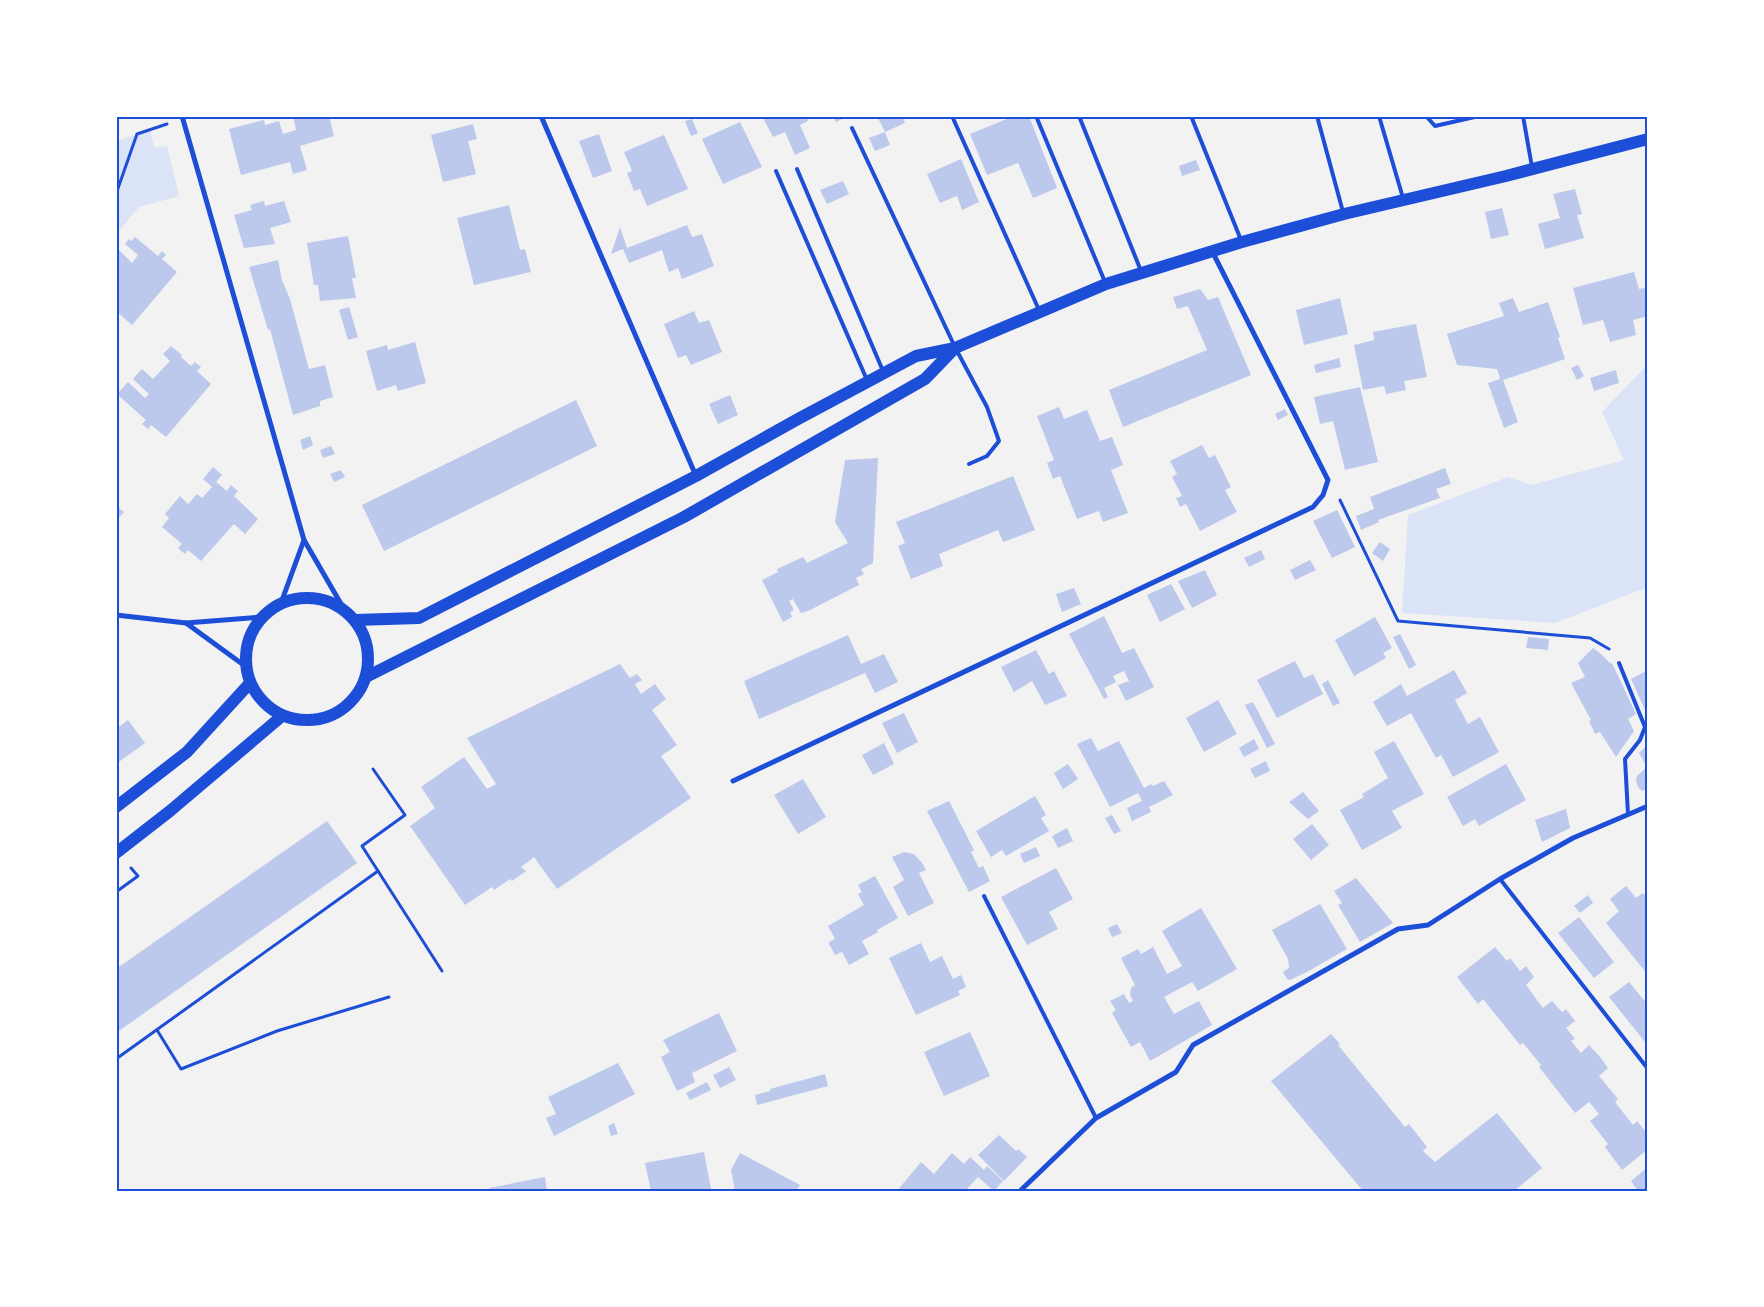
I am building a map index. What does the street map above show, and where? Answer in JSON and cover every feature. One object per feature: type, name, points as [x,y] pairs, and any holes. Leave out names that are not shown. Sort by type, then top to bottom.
[{"type":"main road","points":[[356,620],[419,618],[696,476],[916,356],[955,348],[1106,284],[1242,242],[1344,214],[1648,139]]},
{"type":"main road","points":[[366,677],[684,517],[925,380],[955,348]]},
{"type":"main road","points":[[302,597],[324,599],[344,609],[356,620],[365,638],[369,657],[366,677],[354,699],[333,715],[308,721],[282,716],[265,705],[250,683],[245,666],[248,640],[261,617],[281,603],[302,597]]},
{"type":"main road","points":[[116,806],[187,752],[250,683]]},
{"type":"main road","points":[[116,853],[170,811],[282,716]]},
{"type":"street","points":[[541,116],[696,476]]},
{"type":"street","points":[[182,118],[304,540],[344,609]]},
{"type":"street","points":[[733,781],[1313,506],[1323,495],[1328,480],[1212,251]]},
{"type":"street","points":[[281,603],[304,540]]},
{"type":"street","points":[[116,615],[186,623],[261,617]]},
{"type":"street","points":[[186,623],[245,666]]},
{"type":"street","points":[[1020,1191],[1096,1118],[1176,1072],[1194,1045],[1398,929],[1428,925],[1500,879],[1573,838],[1628,814],[1647,808]]},
{"type":"lane","points":[[952,116],[1040,312]]},
{"type":"lane","points":[[1036,116],[1106,284]]},
{"type":"lane","points":[[1079,116],[1142,273]]},
{"type":"lane","points":[[1191,116],[1242,242]]},
{"type":"lane","points":[[1317,116],[1344,214]]},
{"type":"lane","points":[[1379,116],[1404,200]]},
{"type":"lane","points":[[1426,116],[1435,126],[1479,116]]},
{"type":"lane","points":[[1522,116],[1532,169]]},
{"type":"lane","points":[[852,128],[955,348],[987,407],[998,441],[987,456],[969,464]]},
{"type":"lane","points":[[797,169],[884,373]]},
{"type":"lane","points":[[776,171],[867,382]]},
{"type":"lane","points":[[1619,663],[1646,726],[1640,740],[1625,759],[1628,814]]},
{"type":"lane","points":[[1500,879],[1648,1068]]},
{"type":"lane","points":[[984,896],[1096,1118]]},
{"type":"path","points":[[116,194],[137,134],[182,118]]},
{"type":"path","points":[[1344,507],[1398,620],[1590,638],[1609,649],[1619,663]]},
{"type":"path","points":[[373,769],[405,815],[362,846],[442,971]]},
{"type":"path","points":[[116,1059],[378,871]]},
{"type":"path","points":[[157,1030],[181,1069],[277,1031],[389,997]]},
{"type":"shaded area","points":[[150,130],[154,147],[167,146],[179,196],[139,207],[116,234],[116,141]]},
{"type":"shaded area","points":[[1648,364],[1648,587],[1555,623],[1402,613],[1408,515],[1508,477],[1531,485],[1624,460],[1602,412]]},
{"type":"building","points":[[293,116],[329,116],[334,136],[300,146],[307,170],[293,174],[290,162],[241,175],[229,129],[264,120],[265,125],[279,121],[283,134],[296,130]]},
{"type":"building","points":[[762,116],[806,116],[808,121],[800,125],[810,148],[795,155],[785,132],[773,137]]},
{"type":"building","points":[[833,116],[848,116],[836,122]]},
{"type":"building","points":[[877,116],[902,116],[905,123],[885,132]]},
{"type":"building","points":[[1014,116],[1029,116],[1057,188],[1033,198],[1018,163],[987,175],[970,134]]},
{"type":"building","points":[[692,119],[698,133],[691,136],[685,121]]},
{"type":"building","points":[[740,122],[762,167],[723,184],[702,139]]},
{"type":"building","points":[[473,124],[477,139],[468,141],[476,174],[443,182],[431,135]]},
{"type":"building","points":[[885,132],[890,145],[875,151],[869,138]]},
{"type":"building","points":[[599,134],[612,171],[593,178],[579,141]]},
{"type":"building","points":[[664,135],[688,189],[647,206],[640,189],[634,191],[627,173],[632,171],[624,152]]},
{"type":"building","points":[[961,159],[979,202],[962,210],[957,196],[940,203],[927,174]]},
{"type":"building","points":[[1196,160],[1200,170],[1182,176],[1179,166]]},
{"type":"building","points":[[843,181],[849,194],[827,204],[820,190]]},
{"type":"building","points":[[1575,189],[1582,214],[1577,215],[1584,238],[1545,249],[1538,224],[1560,218],[1553,194]]},
{"type":"building","points":[[264,201],[265,206],[284,201],[291,222],[270,228],[275,244],[244,248],[234,215],[252,210],[250,205]]},
{"type":"building","points":[[509,205],[520,250],[525,249],[531,272],[474,285],[457,218]]},
{"type":"building","points":[[1502,208],[1509,235],[1491,239],[1485,212]]},
{"type":"building","points":[[687,225],[692,237],[702,234],[714,266],[682,279],[678,268],[669,272],[662,250],[629,263],[623,249],[611,254],[620,227],[627,248]]},
{"type":"building","points":[[348,236],[356,278],[352,278],[356,298],[320,301],[318,285],[314,285],[307,243]]},
{"type":"building","points":[[135,237],[158,256],[162,251],[166,255],[162,259],[177,272],[132,325],[116,311],[116,251],[118,249],[132,263],[138,255],[125,244],[129,239],[131,241]]},
{"type":"building","points":[[278,260],[282,280],[290,299],[309,369],[325,365],[333,397],[320,401],[320,406],[293,415],[270,329],[268,330],[249,267]]},
{"type":"building","points":[[1634,272],[1639,289],[1648,287],[1648,316],[1633,320],[1636,335],[1610,342],[1603,320],[1583,325],[1573,288]]},
{"type":"building","points":[[1200,289],[1208,300],[1218,297],[1251,375],[1123,427],[1109,390],[1207,350],[1188,306],[1177,309],[1173,297]]},
{"type":"building","points":[[1340,298],[1348,334],[1304,345],[1296,310]]},
{"type":"building","points":[[1513,298],[1519,312],[1548,302],[1565,359],[1503,380],[1518,422],[1504,428],[1488,383],[1500,379],[1497,369],[1457,365],[1447,334],[1504,316],[1499,303]]},
{"type":"building","points":[[349,307],[358,337],[348,340],[339,310]]},
{"type":"building","points":[[694,311],[699,323],[709,320],[722,352],[691,365],[686,355],[678,358],[664,324]]},
{"type":"building","points":[[1416,324],[1427,377],[1404,381],[1406,390],[1386,394],[1384,386],[1363,390],[1354,345],[1374,340],[1373,332]]},
{"type":"building","points":[[415,342],[426,383],[398,391],[396,385],[377,391],[366,351],[387,345],[388,350]]},
{"type":"building","points":[[171,346],[191,366],[195,362],[201,367],[197,371],[211,384],[166,437],[151,425],[148,429],[142,424],[146,420],[117,394],[128,382],[145,398],[149,394],[133,379],[142,369],[153,379],[170,361],[163,354]]},
{"type":"building","points":[[1339,358],[1341,367],[1316,373],[1314,365]]},
{"type":"building","points":[[1578,365],[1584,376],[1577,380],[1571,368]]},
{"type":"building","points":[[1616,370],[1619,383],[1594,391],[1590,378]]},
{"type":"building","points":[[1360,387],[1378,462],[1345,470],[1333,421],[1320,424],[1314,397]]},
{"type":"building","points":[[730,395],[738,415],[718,424],[709,404]]},
{"type":"building","points":[[576,400],[597,446],[384,551],[362,505]]},
{"type":"building","points":[[1059,407],[1064,419],[1087,410],[1100,441],[1112,437],[1123,465],[1111,470],[1128,513],[1103,522],[1099,511],[1077,519],[1060,476],[1053,479],[1047,463],[1054,460],[1037,416]]},
{"type":"building","points":[[1285,409],[1288,415],[1278,420],[1275,414]]},
{"type":"building","points":[[310,436],[313,445],[303,450],[300,440]]},
{"type":"building","points":[[1202,445],[1209,458],[1215,455],[1231,487],[1225,490],[1237,512],[1200,531],[1186,504],[1180,507],[1176,498],[1182,496],[1172,477],[1177,474],[1170,461]]},
{"type":"building","points":[[331,446],[335,454],[323,458],[320,450]]},
{"type":"building","points":[[878,458],[873,563],[861,569],[864,574],[856,578],[859,585],[810,610],[801,613],[793,599],[789,601],[794,610],[790,612],[792,617],[783,622],[762,580],[778,572],[777,569],[803,557],[807,563],[848,543],[835,522],[845,460]]},
{"type":"building","points":[[213,467],[222,475],[216,482],[227,491],[231,485],[238,491],[234,496],[258,519],[245,534],[234,524],[201,561],[188,550],[185,554],[178,548],[182,544],[162,527],[169,518],[165,514],[180,496],[188,504],[197,494],[202,498],[212,487],[203,479]]},
{"type":"building","points":[[1445,468],[1451,484],[1436,489],[1440,498],[1378,520],[1379,522],[1361,530],[1356,516],[1374,509],[1370,497]]},
{"type":"building","points":[[341,470],[345,477],[334,482],[330,474]]},
{"type":"building","points":[[1013,476],[1035,530],[1003,542],[998,530],[939,554],[943,566],[911,579],[898,546],[905,543],[896,522]]},
{"type":"building","points":[[116,506],[124,512],[116,521]]},
{"type":"building","points":[[1337,510],[1355,547],[1332,558],[1313,521]]},
{"type":"building","points":[[1380,542],[1390,549],[1383,561],[1372,553]]},
{"type":"building","points":[[1261,550],[1265,559],[1249,567],[1244,558]]},
{"type":"building","points":[[1310,560],[1316,570],[1295,580],[1290,570]]},
{"type":"building","points":[[1205,570],[1217,595],[1192,608],[1178,581]]},
{"type":"building","points":[[1171,584],[1185,609],[1160,622],[1147,595]]},
{"type":"building","points":[[1074,588],[1081,604],[1062,612],[1056,594]]},
{"type":"building","points":[[1104,616],[1122,653],[1134,648],[1154,687],[1126,701],[1118,685],[1129,681],[1124,671],[1113,676],[1116,682],[1104,688],[1108,697],[1104,699],[1069,634]]},
{"type":"building","points":[[1375,617],[1392,648],[1383,653],[1386,658],[1354,676],[1335,640]]},
{"type":"building","points":[[1400,634],[1416,665],[1409,669],[1393,637]]},
{"type":"building","points":[[848,635],[861,664],[884,654],[898,682],[875,693],[865,673],[759,719],[744,681]]},
{"type":"building","points":[[1528,637],[1549,639],[1548,650],[1526,648]]},
{"type":"building","points":[[1593,648],[1612,663],[1636,714],[1628,719],[1634,731],[1616,757],[1600,732],[1595,734],[1589,721],[1591,720],[1571,683],[1585,677],[1578,663]]},
{"type":"building","points":[[1036,650],[1049,674],[1054,671],[1067,696],[1045,705],[1032,681],[1014,692],[1001,667]]},
{"type":"building","points":[[1295,661],[1304,678],[1313,674],[1323,694],[1277,718],[1257,680]]},
{"type":"building","points":[[620,664],[630,678],[637,674],[642,680],[635,684],[641,694],[655,684],[666,699],[652,710],[677,745],[661,756],[691,798],[557,889],[534,857],[521,867],[526,871],[512,881],[510,879],[494,890],[492,887],[465,905],[410,826],[435,808],[421,787],[464,757],[487,789],[496,784],[467,738]]},
{"type":"building","points":[[1454,670],[1467,693],[1455,700],[1468,724],[1480,717],[1499,752],[1453,777],[1441,755],[1436,758],[1411,713],[1387,726],[1373,702],[1401,684],[1407,696]]},
{"type":"building","points":[[1648,670],[1648,711],[1646,712],[1631,679]]},
{"type":"building","points":[[1328,680],[1340,703],[1333,706],[1322,684]]},
{"type":"building","points":[[1218,700],[1237,734],[1204,752],[1186,718]]},
{"type":"building","points":[[1253,702],[1275,744],[1267,748],[1245,705]]},
{"type":"building","points":[[904,713],[918,742],[897,753],[882,723]]},
{"type":"building","points":[[128,720],[145,743],[116,764],[116,729]]},
{"type":"building","points":[[1091,738],[1098,751],[1119,741],[1144,788],[1164,781],[1173,795],[1149,807],[1151,812],[1132,821],[1127,808],[1142,801],[1138,793],[1110,807],[1077,744]]},
{"type":"building","points":[[1254,739],[1259,749],[1244,757],[1239,748]]},
{"type":"building","points":[[1394,741],[1424,794],[1392,811],[1402,828],[1362,850],[1340,810],[1364,797],[1362,794],[1388,778],[1374,752]]},
{"type":"building","points":[[884,743],[894,764],[873,775],[862,755]]},
{"type":"building","points":[[1648,744],[1648,789],[1642,791],[1636,781],[1637,776],[1647,767],[1639,753]]},
{"type":"building","points":[[1266,761],[1270,771],[1255,778],[1250,769]]},
{"type":"building","points":[[1068,764],[1078,779],[1063,789],[1054,773]]},
{"type":"building","points":[[1506,764],[1526,800],[1479,826],[1475,819],[1463,826],[1447,797]]},
{"type":"building","points":[[803,779],[826,817],[798,834],[774,795]]},
{"type":"building","points":[[1303,792],[1319,811],[1308,819],[1289,802]]},
{"type":"building","points":[[1035,796],[1046,815],[1041,818],[1049,831],[1006,856],[1002,850],[991,857],[976,831]]},
{"type":"building","points":[[949,801],[974,850],[971,852],[979,868],[983,866],[990,881],[969,892],[927,811]]},
{"type":"building","points":[[1566,809],[1570,828],[1542,842],[1535,820]]},
{"type":"building","points":[[1112,815],[1121,831],[1114,834],[1105,818]]},
{"type":"building","points":[[327,821],[357,863],[116,1033],[116,969]]},
{"type":"building","points":[[1312,824],[1329,845],[1311,860],[1293,839]]},
{"type":"building","points":[[1067,828],[1073,841],[1058,848],[1052,836]]},
{"type":"building","points":[[1036,847],[1040,856],[1024,863],[1020,854]]},
{"type":"building","points":[[904,852],[914,854],[922,863],[926,870],[919,873],[934,903],[908,916],[893,887],[904,880],[892,857]]},
{"type":"building","points":[[1056,868],[1073,899],[1049,912],[1058,929],[1027,945],[1001,897]]},
{"type":"building","points":[[875,876],[898,918],[862,941],[869,954],[849,965],[842,952],[835,955],[829,944],[829,942],[835,939],[828,926],[864,905],[858,894],[862,892],[858,885]]},
{"type":"building","points":[[1356,878],[1393,923],[1360,942],[1338,905],[1342,903],[1334,891]]},
{"type":"building","points":[[1626,886],[1636,898],[1643,893],[1648,899],[1648,975],[1606,923],[1619,911],[1610,899]]},
{"type":"building","points":[[1588,895],[1593,903],[1580,913],[1574,906]]},
{"type":"building","points":[[1320,904],[1347,949],[1307,972],[1290,980],[1287,979],[1283,972],[1289,968],[1288,959],[1272,930]]},
{"type":"building","points":[[1201,908],[1237,969],[1198,991],[1192,982],[1164,997],[1174,1014],[1199,1001],[1212,1025],[1150,1061],[1140,1042],[1131,1047],[1112,1013],[1116,1010],[1110,1001],[1124,994],[1129,1003],[1133,1001],[1130,995],[1131,988],[1135,985],[1121,958],[1138,949],[1141,954],[1153,947],[1167,974],[1182,966],[1162,931]]},
{"type":"building","points":[[1579,917],[1614,962],[1594,978],[1558,933]]},
{"type":"building","points":[[1117,924],[1122,933],[1112,937],[1108,928]]},
{"type":"building","points":[[921,943],[930,962],[942,956],[953,979],[961,975],[966,987],[958,991],[960,995],[916,1015],[889,958]]},
{"type":"building","points":[[1495,947],[1507,961],[1510,958],[1520,971],[1526,966],[1534,977],[1526,985],[1543,1008],[1552,1001],[1562,1012],[1566,1009],[1575,1021],[1566,1028],[1575,1039],[1571,1041],[1581,1053],[1589,1045],[1600,1057],[1608,1068],[1599,1076],[1618,1099],[1615,1102],[1633,1125],[1637,1121],[1646,1132],[1648,1131],[1648,1149],[1622,1170],[1605,1147],[1608,1144],[1590,1121],[1599,1114],[1589,1102],[1575,1113],[1523,1043],[1520,1045],[1483,999],[1478,1004],[1457,977]]},
{"type":"building","points":[[1629,982],[1648,1005],[1648,1040],[1645,1042],[1609,997]]},
{"type":"building","points":[[719,1013],[737,1051],[692,1073],[695,1082],[677,1091],[661,1057],[670,1052],[663,1040]]},
{"type":"building","points":[[970,1032],[990,1076],[944,1096],[924,1052]]},
{"type":"building","points":[[1331,1034],[1405,1127],[1409,1124],[1427,1147],[1423,1151],[1435,1162],[1497,1113],[1542,1168],[1514,1191],[1363,1191],[1271,1081]]},
{"type":"building","points":[[618,1063],[635,1094],[554,1136],[546,1118],[556,1114],[548,1097]]},
{"type":"building","points":[[729,1067],[736,1080],[720,1088],[713,1075]]},
{"type":"building","points":[[825,1074],[828,1086],[757,1105],[755,1095]]},
{"type":"building","points":[[707,1082],[711,1090],[690,1100],[686,1093]]},
{"type":"building","points":[[614,1123],[618,1134],[611,1136],[608,1126]]},
{"type":"building","points":[[999,1135],[1016,1151],[1018,1149],[1027,1157],[1004,1181],[978,1155]]},
{"type":"building","points":[[704,1152],[711,1189],[702,1191],[651,1191],[645,1163]]},
{"type":"building","points":[[740,1153],[800,1185],[796,1191],[735,1191],[731,1170]]},
{"type":"building","points":[[952,1153],[964,1164],[970,1157],[984,1170],[987,1166],[1003,1181],[994,1191],[978,1177],[965,1191],[897,1191],[921,1162],[934,1174]]},
{"type":"building","points":[[1648,1167],[1648,1191],[1638,1191],[1631,1181]]},
{"type":"building","points":[[545,1177],[547,1191],[489,1191],[489,1188]]}]
